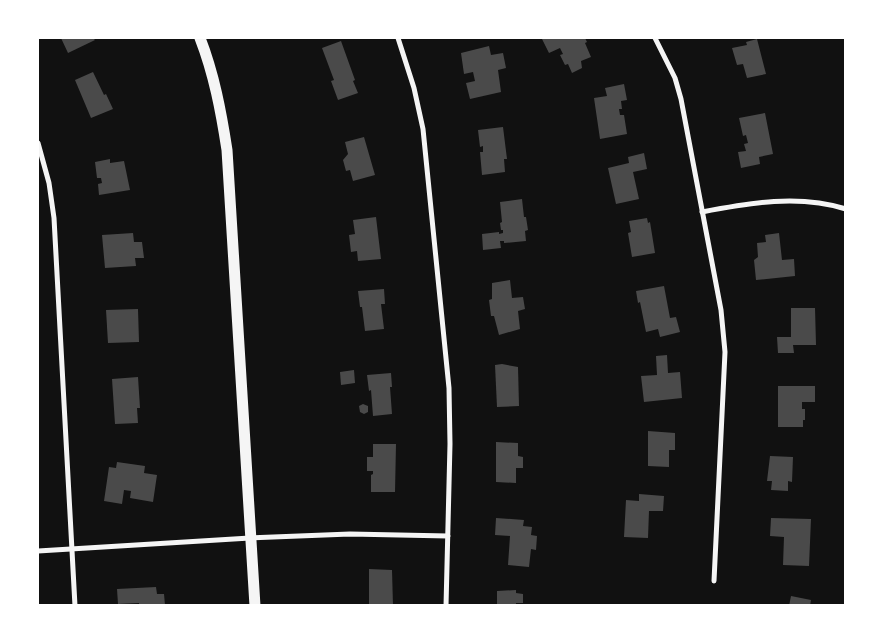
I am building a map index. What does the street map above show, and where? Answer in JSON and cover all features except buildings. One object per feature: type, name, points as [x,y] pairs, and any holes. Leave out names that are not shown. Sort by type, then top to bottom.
[{"type":"main road","points":[[200,38],[207,55],[219,101],[227,150],[255,606]]},
{"type":"street","points":[[398,38],[414,88],[422,129],[448,379],[450,444],[446,606]]},
{"type":"street","points":[[655,38],[675,78],[681,99],[721,310],[725,352],[714,581]]},
{"type":"street","points":[[38,143],[49,183],[54,218],[75,606]]},
{"type":"street","points":[[702,212],[755,202],[792,200],[833,205],[846,210]]},
{"type":"street","points":[[38,551],[350,534],[448,536]]}]
